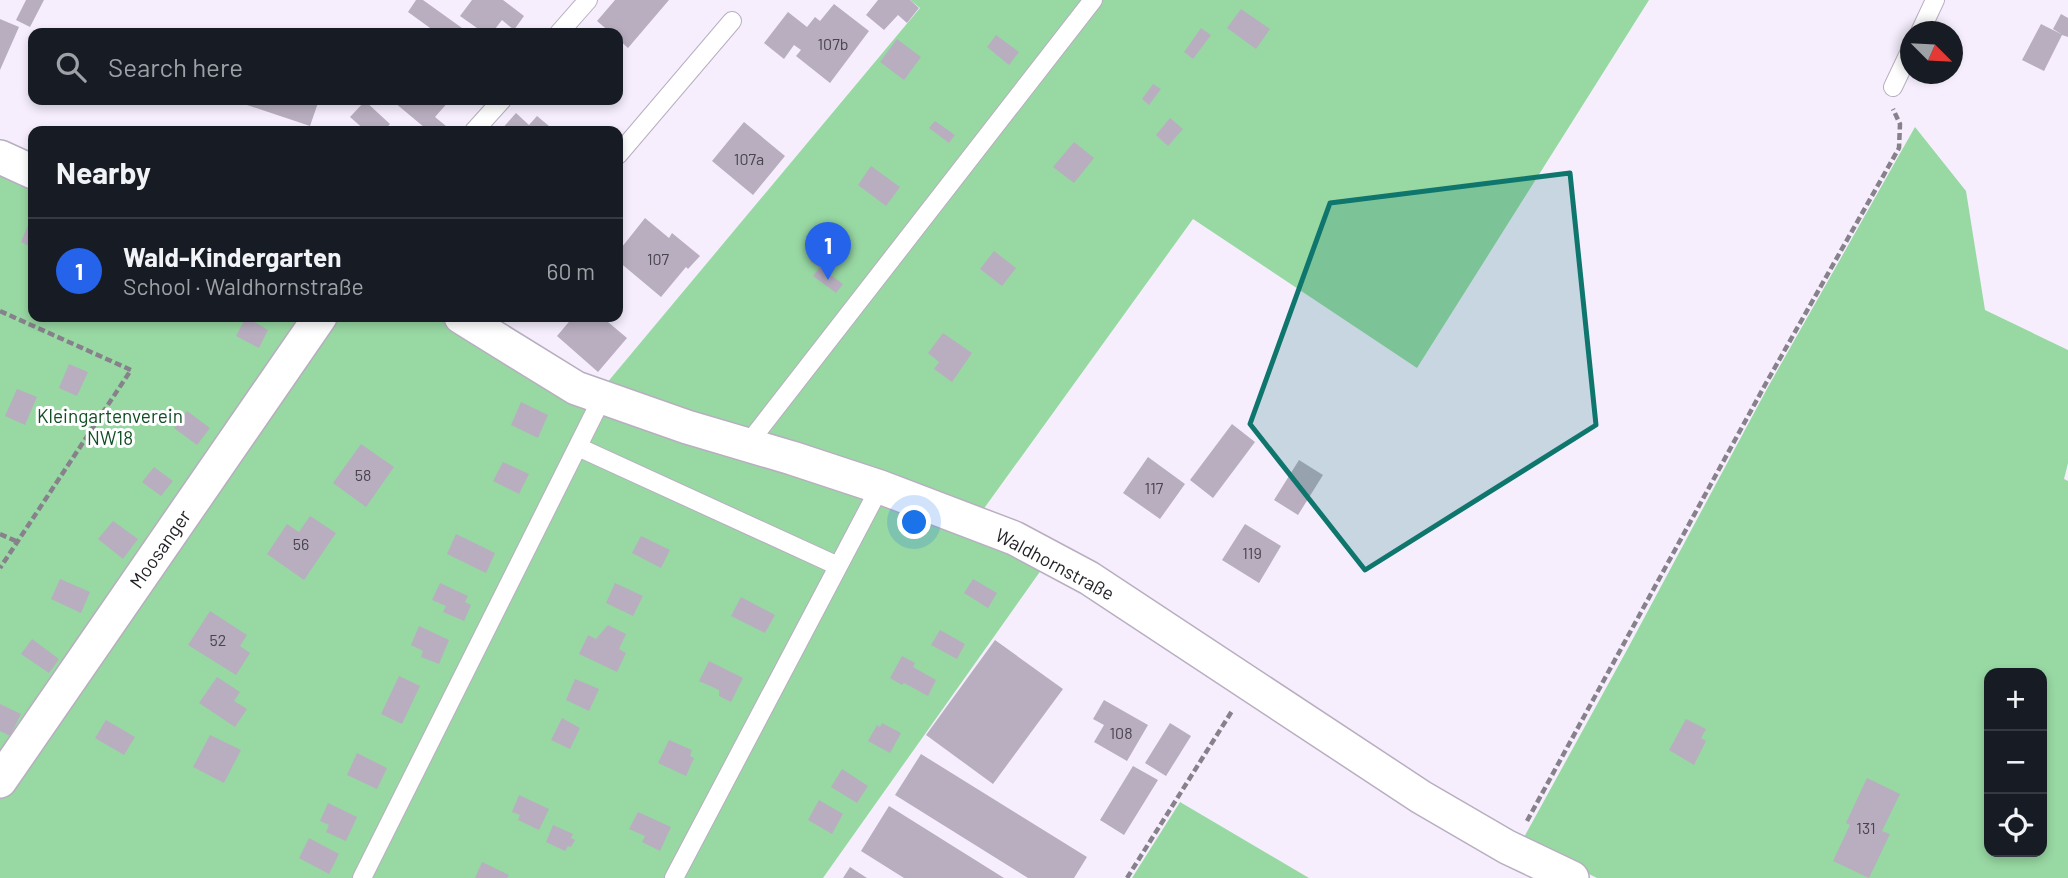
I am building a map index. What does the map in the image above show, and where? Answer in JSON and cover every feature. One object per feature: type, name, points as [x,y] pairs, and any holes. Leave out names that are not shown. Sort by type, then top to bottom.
[{"type":"street","points":[[0,157],[28,170]]},
{"type":"street","name":"Moosanger","points":[[0,781],[317,322]]},
{"type":"street","name":"Waldhornstraße","points":[[476,322],[576,388],[687,427],[880,487],[1014,538],[1089,578],[1421,797],[1507,846],[1572,878]]},
{"type":"lane","points":[[563,28],[588,0]]},
{"type":"lane","points":[[747,445],[1093,0]]},
{"type":"lane","points":[[1925,21],[1935,0]]},
{"type":"lane","points":[[623,149],[732,21]]},
{"type":"lane","points":[[1893,87],[1900,72]]},
{"type":"lane","points":[[479,126],[497,105]]},
{"type":"lane","points":[[362,878],[602,398]]},
{"type":"lane","points":[[578,447],[838,566]]},
{"type":"lane","points":[[674,878],[880,487]]},
{"type":"path","points":[[1507,846],[1533,813],[1765,385],[1899,148],[1900,124],[1894,110],[1893,87]]},
{"type":"path","points":[[0,311],[131,370],[0,568]]},
{"type":"path","points":[[0,534],[18,542]]},
{"type":"path","points":[[1127,878],[1248,683]]},
{"type":"highlighted area","points":[[1570,173],[1596,425],[1365,570],[1250,424],[1330,203]]},
{"type":"green space","name":"Kleingartenverein NW18","points":[[910,0],[1649,0],[1417,368],[1193,219],[967,532],[1044,566],[823,878],[0,878],[0,169],[28,182],[28,322],[296,322],[308,329],[314,322],[492,322],[601,390],[920,8]]},
{"type":"green space","points":[[1915,127],[1966,191],[1985,310],[2068,350],[2068,463],[2064,479],[2068,481],[2068,878],[1597,878],[1522,841],[1768,387]]},
{"type":"green space","points":[[1180,802],[1309,878],[1132,878]]},
{"type":"building","points":[[26,0],[44,0],[30,27],[16,20]]},
{"type":"building","points":[[416,0],[423,0],[462,28],[430,28],[408,12]]},
{"type":"building","points":[[472,0],[503,0],[524,16],[515,28],[502,20],[496,28],[477,28],[460,16]]},
{"type":"building","points":[[615,0],[669,0],[628,48],[623,44],[623,28],[605,28],[597,21]]},
{"type":"building","points":[[878,0],[910,0],[919,8],[907,23],[898,15],[884,30],[866,15]]},
{"type":"building","points":[[834,4],[869,31],[830,83],[796,56],[801,50],[794,45],[784,59],[764,43],[788,12],[807,27],[815,17],[820,21]]},
{"type":"building","points":[[1241,9],[1270,29],[1256,49],[1227,28]]},
{"type":"building","points":[[2061,14],[2068,18],[2068,37],[2062,35],[2044,71],[2022,60],[2041,24],[2061,34],[2053,29]]},
{"type":"building","points":[[0,19],[19,27],[0,70]]},
{"type":"building","points":[[1201,28],[1211,35],[1193,59],[1184,52]]},
{"type":"building","points":[[996,35],[1019,52],[1009,65],[987,47]]},
{"type":"building","points":[[897,39],[921,57],[904,80],[880,62]]},
{"type":"building","points":[[1153,84],[1161,89],[1149,105],[1142,99]]},
{"type":"building","points":[[247,105],[317,105],[310,126]]},
{"type":"building","points":[[361,105],[369,105],[390,124],[360,126],[350,117]]},
{"type":"building","points":[[398,105],[446,105],[435,117],[446,126],[423,126]]},
{"type":"building","points":[[516,113],[529,125],[537,116],[549,126],[504,126]]},
{"type":"building","points":[[1170,118],[1183,129],[1168,146],[1156,135]]},
{"type":"building","points":[[935,121],[955,135],[949,143],[929,128]]},
{"type":"building","points":[[744,122],[785,156],[753,195],[712,161]]},
{"type":"building","points":[[1074,142],[1094,158],[1074,183],[1053,167]]},
{"type":"building","points":[[871,166],[900,187],[886,206],[858,185]]},
{"type":"building","points":[[645,218],[669,238],[672,233],[700,256],[688,269],[686,267],[661,297],[623,265],[623,246]]},
{"type":"building","points":[[28,225],[28,246],[21,242]]},
{"type":"building","points":[[826,237],[835,243],[819,267],[810,261]]},
{"type":"building","points":[[994,251],[1016,268],[1002,286],[980,269]]},
{"type":"building","points":[[820,267],[843,284],[836,293],[813,276]]},
{"type":"building","points":[[243,322],[254,322],[268,330],[259,348],[236,336]]},
{"type":"building","points":[[569,322],[608,322],[627,338],[598,372],[557,336]]},
{"type":"building","points":[[943,333],[972,353],[952,382],[934,369],[939,362],[928,353]]},
{"type":"building","points":[[69,364],[88,372],[77,396],[59,388]]},
{"type":"building","points":[[17,389],[37,397],[25,425],[5,416]]},
{"type":"building","points":[[521,402],[548,415],[538,438],[511,425]]},
{"type":"building","points":[[187,411],[210,428],[197,445],[174,428]]},
{"type":"building","points":[[1232,424],[1255,442],[1213,498],[1190,480]]},
{"type":"building","points":[[361,444],[394,467],[366,507],[333,483]]},
{"type":"building","points":[[1148,457],[1185,484],[1160,519],[1123,493]]},
{"type":"building","points":[[1299,460],[1323,475],[1298,515],[1274,500]]},
{"type":"building","points":[[503,462],[529,474],[519,494],[493,481]]},
{"type":"building","points":[[154,467],[173,481],[161,496],[142,482]]},
{"type":"building","points":[[310,516],[336,533],[304,580],[267,554],[287,524],[299,532]]},
{"type":"building","points":[[113,521],[138,539],[123,559],[98,539]]},
{"type":"building","points":[[1245,524],[1281,546],[1259,583],[1222,560]]},
{"type":"building","points":[[456,534],[495,553],[486,573],[447,554]]},
{"type":"building","points":[[641,536],[670,550],[661,568],[632,553]]},
{"type":"building","points":[[60,579],[90,592],[81,613],[51,599]]},
{"type":"building","points":[[973,579],[997,593],[988,608],[964,593]]},
{"type":"building","points":[[440,583],[468,596],[465,602],[471,605],[464,621],[443,612],[446,606],[432,600]]},
{"type":"building","points":[[615,583],[643,596],[633,616],[606,603]]},
{"type":"building","points":[[741,597],[775,615],[765,633],[731,616]]},
{"type":"building","points":[[210,611],[247,635],[240,646],[250,653],[236,675],[188,645]]},
{"type":"building","points":[[608,625],[626,634],[619,649],[626,653],[617,672],[579,654],[588,635],[596,639]]},
{"type":"building","points":[[419,626],[449,640],[439,664],[421,657],[423,651],[411,645]]},
{"type":"building","points":[[940,630],[965,644],[957,659],[931,645]]},
{"type":"building","points":[[32,639],[59,659],[49,673],[21,654]]},
{"type":"building","points":[[995,640],[1063,689],[993,784],[926,735]]},
{"type":"building","points":[[902,656],[915,663],[913,667],[936,680],[928,696],[890,678]]},
{"type":"building","points":[[709,661],[743,678],[731,702],[719,696],[719,690],[699,681]]},
{"type":"building","points":[[399,676],[420,686],[402,724],[381,714]]},
{"type":"building","points":[[217,677],[240,692],[234,701],[247,709],[235,727],[199,703]]},
{"type":"building","points":[[575,679],[599,689],[589,711],[566,700]]},
{"type":"building","points":[[1104,700],[1148,725],[1127,761],[1094,742],[1104,725],[1093,719]]},
{"type":"building","points":[[0,704],[21,714],[10,736],[0,731]]},
{"type":"building","points":[[562,718],[580,728],[570,749],[551,740]]},
{"type":"building","points":[[1686,719],[1706,729],[1701,738],[1706,741],[1694,765],[1669,750]]},
{"type":"building","points":[[106,720],[135,737],[124,755],[95,738]]},
{"type":"building","points":[[882,723],[901,733],[890,753],[868,741],[877,725],[880,727]]},
{"type":"building","points":[[1170,723],[1191,736],[1166,776],[1145,763]]},
{"type":"building","points":[[210,735],[241,750],[224,783],[193,767]]},
{"type":"building","points":[[669,740],[692,750],[690,756],[694,758],[686,776],[658,763]]},
{"type":"building","points":[[357,753],[387,768],[377,789],[347,775]]},
{"type":"building","points":[[921,754],[1087,857],[1074,878],[1028,878],[895,795]]},
{"type":"building","points":[[1133,766],[1158,780],[1124,835],[1100,820]]},
{"type":"building","points":[[842,769],[868,786],[857,803],[831,787]]},
{"type":"building","points":[[1867,778],[1900,794],[1882,831],[1890,834],[1869,878],[1833,861],[1850,825],[1846,823]]},
{"type":"building","points":[[519,795],[549,809],[539,830],[518,820],[520,815],[512,812]]},
{"type":"building","points":[[819,800],[843,814],[832,834],[808,820]]},
{"type":"building","points":[[328,803],[357,817],[346,841],[326,832],[329,825],[320,821]]},
{"type":"building","points":[[889,806],[1004,878],[904,878],[861,851]]},
{"type":"building","points":[[638,812],[671,827],[660,851],[642,842],[645,836],[629,829]]},
{"type":"building","points":[[553,825],[573,834],[571,838],[575,840],[565,851],[546,842]]},
{"type":"building","points":[[309,838],[339,854],[329,874],[299,858]]},
{"type":"building","points":[[482,862],[509,875],[507,878],[475,878]]},
{"type":"building","points":[[850,867],[867,878],[843,878]]},
{"type":"place","name":"Wald-Kindergarten","points":[[828,280]]}]
